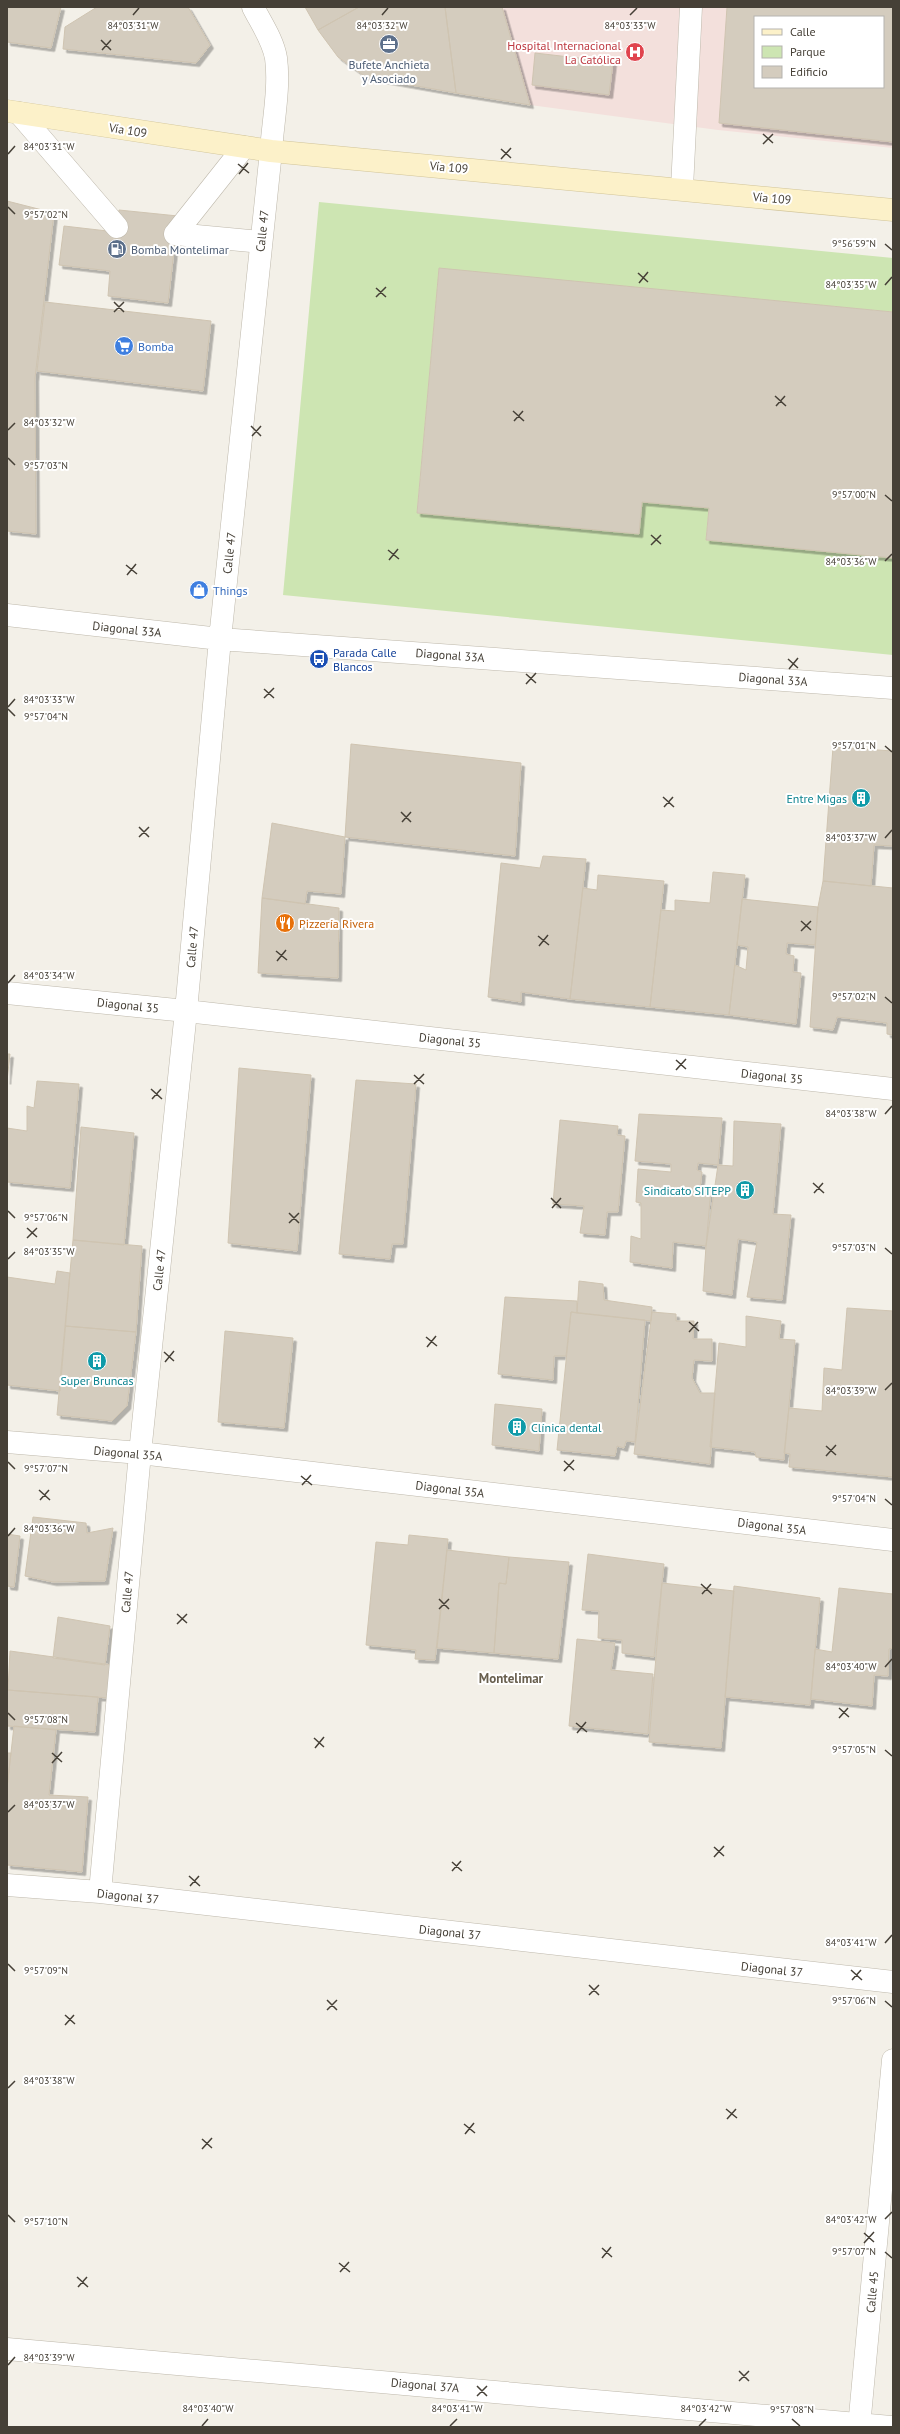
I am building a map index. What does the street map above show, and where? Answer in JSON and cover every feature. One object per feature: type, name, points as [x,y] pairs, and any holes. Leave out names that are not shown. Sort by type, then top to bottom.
[{"type":"main road","name":"Vía 109","points":[[13,112],[271,151],[682,188],[893,210]]},
{"type":"street","name":"Calle 47","points":[[100,1892],[140,1453],[186,1010],[220,639],[271,151],[277,71],[276,57],[268,35],[253,7]]},
{"type":"street","points":[[682,188],[692,7]]},
{"type":"street","points":[[13,112],[117,227]]},
{"type":"street","points":[[244,147],[175,234],[261,242]]},
{"type":"street","name":"Diagonal 33A","points":[[7,615],[220,639],[893,688]]},
{"type":"street","name":"Diagonal 35","points":[[7,993],[186,1010],[893,1089]]},
{"type":"street","name":"Diagonal 35A","points":[[7,1442],[140,1453],[893,1540]]},
{"type":"street","name":"Diagonal 37","points":[[7,1885],[100,1892],[893,1982]]},
{"type":"street","name":"Calle 45","points":[[859,2425],[893,2060]]},
{"type":"street","name":"Diagonal 37A","points":[[7,2349],[890,2427]]},
{"type":"shaded area","name":"Hospital Internacional La Católica","points":[[502,7],[893,7],[893,148],[718,130],[530,105]]},
{"type":"green space","points":[[319,202],[893,258],[893,312],[439,269],[417,512],[639,534],[642,502],[709,508],[706,540],[893,558],[893,655],[283,595]]},
{"type":"building","points":[[7,7],[61,7],[51,48],[7,42]]},
{"type":"building","points":[[97,7],[188,7],[210,45],[196,63],[63,49],[65,27]]},
{"type":"building","points":[[305,7],[359,7],[318,30]]},
{"type":"building","name":"Bufete Anchieta y Asociado","points":[[359,7],[445,7],[456,93],[366,77],[338,57],[318,30]]},
{"type":"building","points":[[445,7],[502,7],[530,105],[456,93]]},
{"type":"building","points":[[727,7],[893,7],[893,142],[719,123]]},
{"type":"building","points":[[535,53],[613,62],[609,95],[532,85]]},
{"type":"building","points":[[7,201],[54,213],[35,378],[36,534],[7,531]]},
{"type":"building","name":"Bomba Montelimar","points":[[119,210],[178,216],[168,303],[108,296],[110,271],[59,265],[64,226],[116,232]]},
{"type":"building","points":[[439,268],[893,312],[893,558],[706,540],[709,508],[642,502],[639,534],[417,513]]},
{"type":"building","name":"Bomba","points":[[45,302],[211,321],[203,391],[37,371]]},
{"type":"building","points":[[351,744],[521,763],[515,856],[345,837]]},
{"type":"building","name":"Entre Migas","points":[[833,747],[893,751],[893,846],[874,845],[871,886],[823,881]]},
{"type":"building","points":[[272,823],[345,837],[341,894],[307,891],[305,904],[262,898]]},
{"type":"building","points":[[543,856],[586,859],[570,999],[521,992],[521,1002],[488,997],[501,863],[540,868]]},
{"type":"building","points":[[713,872],[745,875],[729,1015],[650,1007],[661,910],[675,911],[675,900],[710,903]]},
{"type":"building","points":[[598,875],[664,881],[650,1007],[570,999],[583,888],[597,890]]},
{"type":"building","points":[[823,881],[893,888],[893,1035],[887,1034],[887,1023],[837,1017],[833,1030],[810,1027],[818,907]]},
{"type":"building","points":[[262,898],[339,908],[338,978],[258,973]]},
{"type":"building","points":[[742,899],[818,907],[815,945],[787,943],[786,954],[794,956],[793,972],[801,973],[796,1024],[729,1015],[735,965],[746,970],[748,947],[737,945]]},
{"type":"building","points":[[7,1054],[10,1054],[7,1081]]},
{"type":"building","points":[[239,1068],[311,1075],[297,1251],[228,1243]]},
{"type":"building","points":[[356,1080],[416,1084],[403,1244],[392,1244],[390,1259],[339,1254]]},
{"type":"building","points":[[37,1081],[79,1084],[70,1188],[7,1182],[7,1128],[27,1131],[27,1106],[34,1108]]},
{"type":"building","points":[[639,1114],[722,1118],[718,1165],[698,1163],[697,1170],[702,1172],[700,1188],[711,1189],[706,1246],[673,1242],[672,1268],[630,1262],[631,1236],[641,1239],[641,1203],[636,1202],[638,1169],[671,1172],[671,1164],[635,1161]]},
{"type":"building","points":[[560,1120],[618,1126],[617,1135],[625,1136],[618,1212],[607,1212],[605,1235],[580,1233],[584,1206],[553,1204]]},
{"type":"building","name":"Sindicato SITEPP","points":[[734,1121],[781,1124],[773,1214],[791,1215],[782,1300],[747,1297],[757,1242],[738,1239],[732,1295],[703,1291],[706,1246],[718,1165],[733,1166]]},
{"type":"building","points":[[81,1127],[134,1133],[124,1245],[73,1240]]},
{"type":"building","points":[[73,1240],[142,1246],[136,1332],[65,1326]]},
{"type":"building","points":[[57,1271],[70,1273],[60,1391],[7,1385],[7,1277],[55,1284]]},
{"type":"building","points":[[579,1281],[603,1284],[604,1300],[652,1307],[651,1321],[577,1313]]},
{"type":"building","points":[[505,1297],[577,1301],[577,1313],[571,1312],[566,1356],[554,1356],[553,1380],[498,1374]]},
{"type":"building","points":[[847,1308],[893,1311],[893,1477],[789,1467],[790,1454],[784,1453],[789,1408],[822,1411],[824,1368],[842,1370]]},
{"type":"building","points":[[571,1312],[645,1320],[635,1442],[626,1441],[624,1448],[617,1446],[615,1456],[557,1450]]},
{"type":"building","points":[[652,1312],[676,1314],[676,1321],[694,1321],[693,1339],[712,1339],[712,1361],[694,1360],[692,1378],[700,1393],[715,1393],[710,1464],[634,1454]]},
{"type":"building","points":[[746,1316],[781,1321],[779,1339],[795,1340],[784,1460],[756,1457],[755,1452],[710,1447],[719,1343],[746,1347]]},
{"type":"building","name":"Super Bruncas","points":[[65,1326],[136,1332],[127,1406],[112,1421],[57,1415]]},
{"type":"building","points":[[225,1331],[293,1338],[284,1428],[218,1422]]},
{"type":"building","name":"Clínica dental","points":[[495,1404],[542,1409],[539,1451],[492,1445]]},
{"type":"building","points":[[33,1517],[86,1523],[87,1533],[113,1528],[105,1581],[53,1582],[25,1576]]},
{"type":"building","points":[[7,1534],[20,1536],[14,1587],[7,1586]]},
{"type":"building","points":[[409,1535],[448,1539],[435,1660],[415,1659],[416,1650],[366,1645],[376,1542],[408,1545]]},
{"type":"building","points":[[447,1550],[509,1557],[506,1584],[499,1583],[494,1653],[437,1648]]},
{"type":"building","points":[[588,1554],[664,1564],[654,1657],[622,1653],[622,1640],[598,1638],[599,1611],[582,1610]]},
{"type":"building","points":[[509,1557],[569,1562],[558,1659],[494,1653],[499,1583],[506,1584]]},
{"type":"building","points":[[662,1583],[734,1591],[721,1748],[649,1742]]},
{"type":"building","points":[[734,1586],[820,1598],[810,1705],[725,1697]]},
{"type":"building","points":[[839,1588],[893,1594],[893,1648],[889,1649],[888,1676],[874,1675],[872,1706],[811,1699],[815,1649],[832,1652]]},
{"type":"building","points":[[58,1617],[110,1626],[105,1665],[53,1658]]},
{"type":"building","points":[[577,1639],[615,1643],[611,1670],[653,1674],[648,1734],[569,1726]]},
{"type":"building","points":[[10,1651],[112,1665],[108,1698],[8,1690]]},
{"type":"building","points":[[7,1690],[98,1697],[95,1732],[7,1726]]},
{"type":"building","points":[[14,1726],[56,1730],[49,1795],[88,1797],[82,1872],[7,1865],[7,1788]]},
{"type":"building","points":[[7,1753],[11,1753],[7,1788]]},
{"type":"place","name":"Bufete Anchieta y Asociado","points":[[389,44]]},
{"type":"place","name":"Hospital Internacional La Católica","points":[[635,52]]},
{"type":"place","name":"Bomba Montelimar","points":[[117,249]]},
{"type":"place","name":"Bomba","points":[[124,346]]},
{"type":"place","name":"Things","points":[[199,590]]},
{"type":"place","name":"Parada Calle Blancos","points":[[319,659]]},
{"type":"place","name":"Entre Migas","points":[[861,798]]},
{"type":"place","name":"Pizzería Rivera","points":[[285,923]]},
{"type":"place","name":"Sindicato SITEPP","points":[[745,1190]]},
{"type":"place","name":"Super Bruncas","points":[[97,1361]]},
{"type":"place","name":"Clínica dental","points":[[517,1427]]},
{"type":"district","name":"Montelimar","points":[[511,1678]]}]
